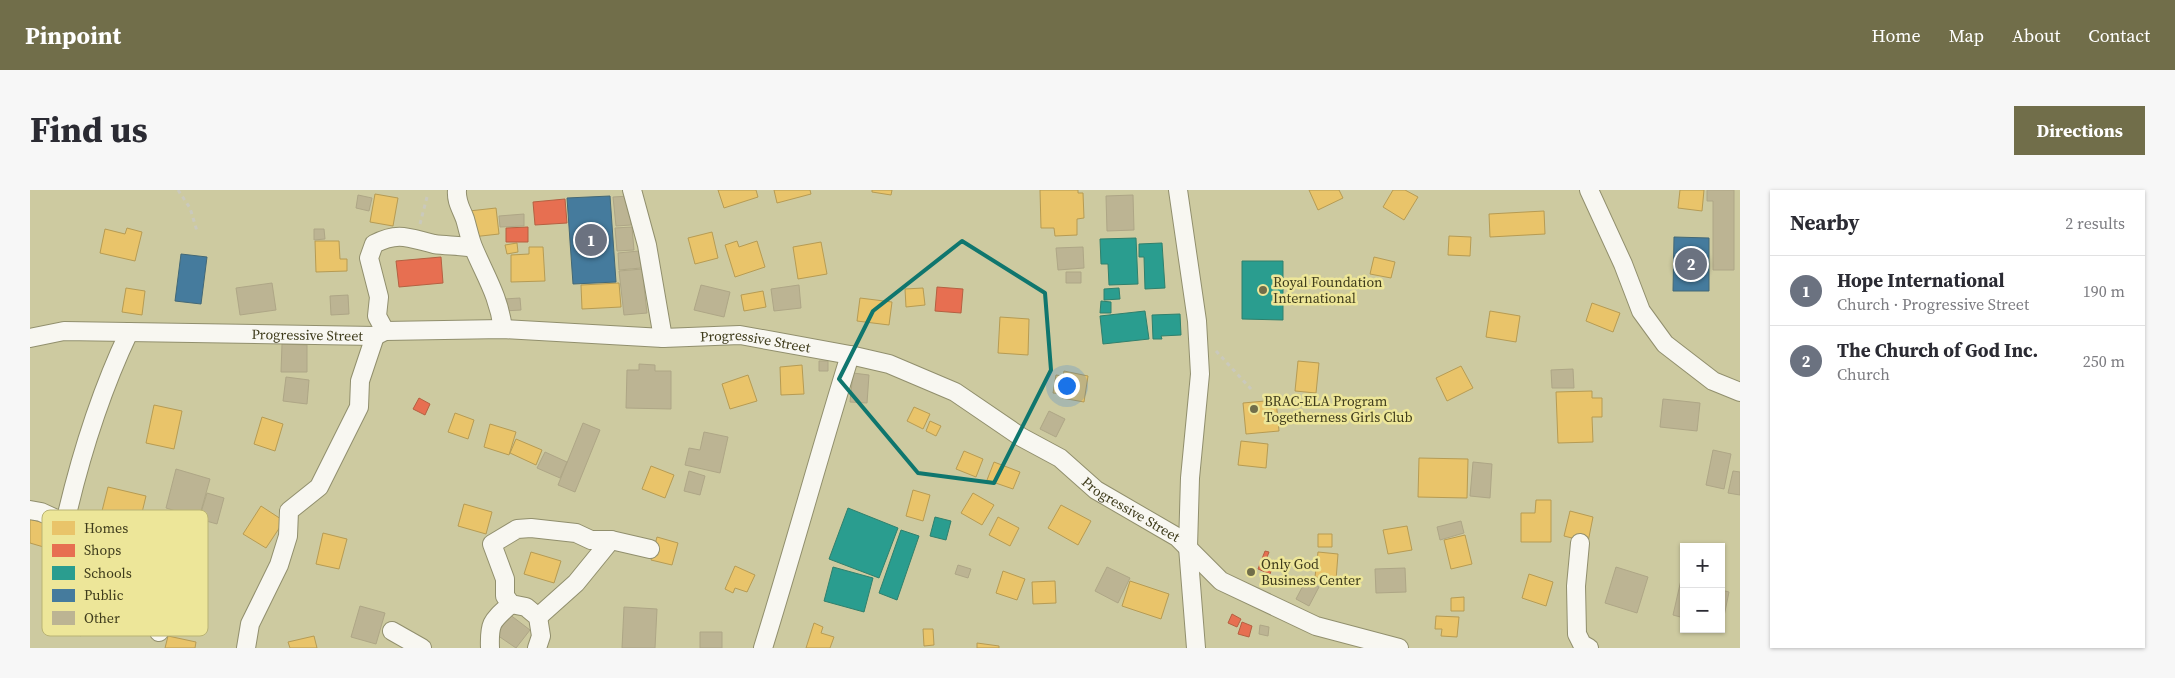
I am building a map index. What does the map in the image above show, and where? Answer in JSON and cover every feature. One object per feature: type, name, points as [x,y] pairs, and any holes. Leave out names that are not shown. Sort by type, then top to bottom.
[{"type":"street","points":[[457,190],[456,199],[465,218],[473,248],[501,308],[503,329]]},
{"type":"street","points":[[632,190],[647,245],[663,338]]},
{"type":"street","points":[[1178,190],[1198,340],[1200,374],[1190,478],[1188,547],[1196,648]]},
{"type":"street","points":[[1589,190],[1623,264],[1641,311],[1650,324],[1665,344],[1713,381],[1740,392]]},
{"type":"street","points":[[246,648],[250,624],[279,565],[288,536],[289,511],[319,487],[359,407],[360,381],[380,334],[377,316],[379,297],[369,258],[374,244],[387,238],[401,235],[435,244],[459,245],[473,248]]},
{"type":"street","name":"Progressive Street","points":[[30,338],[64,331],[380,334],[503,329],[663,338],[740,335],[850,354],[889,364],[954,392],[1021,436],[1060,458],[1096,490],[1177,538],[1213,574],[1230,585],[1316,626],[1399,648]]},
{"type":"street","points":[[68,510],[77,472],[109,373],[129,332]]},
{"type":"street","points":[[763,648],[850,354]]},
{"type":"street","points":[[536,648],[541,636],[538,617],[526,607],[511,604],[505,596],[505,579],[492,544],[517,529],[524,528],[576,533],[591,540],[611,540],[650,549]]},
{"type":"street","points":[[538,617],[576,583],[611,540]]},
{"type":"street","points":[[1580,543],[1576,586],[1577,634],[1582,644],[1589,648]]},
{"type":"street","points":[[490,648],[489,629],[497,616],[511,604]]},
{"type":"street","points":[[392,631],[422,648]]},
{"type":"path","points":[[178,190],[190,208],[197,231]]},
{"type":"path","points":[[418,239],[419,225],[427,197]]},
{"type":"path","points":[[1198,340],[1220,354],[1251,389]]},
{"type":"highlighted area","points":[[962,241],[1045,293],[1051,370],[994,483],[918,473],[839,379],[873,311]]},
{"type":"building: Homes","points":[[718,190],[756,190],[758,197],[724,208]]},
{"type":"building: Homes","points":[[774,190],[810,190],[811,194],[777,203]]},
{"type":"building: Homes","points":[[872,190],[892,190],[891,195],[872,192]]},
{"type":"building: Homes","points":[[1040,190],[1078,190],[1078,193],[1083,193],[1084,218],[1077,219],[1077,235],[1055,236],[1054,228],[1041,228]]},
{"type":"building: Homes","points":[[1309,190],[1339,190],[1343,198],[1318,210]]},
{"type":"building: Homes","points":[[1393,190],[1405,190],[1418,197],[1404,220],[1383,207]]},
{"type":"building: Homes","points":[[1680,190],[1704,190],[1702,211],[1678,208]]},
{"type":"building: Homes","points":[[375,194],[398,198],[393,226],[370,222]]},
{"type":"building: Homes","points":[[496,208],[499,234],[472,237],[469,211]]},
{"type":"building: Homes","points":[[1544,211],[1545,234],[1490,237],[1489,214]]},
{"type":"building: Homes","points":[[127,228],[142,232],[135,261],[100,253],[105,229],[125,234]]},
{"type":"building: Homes","points":[[712,232],[718,258],[695,264],[688,238]]},
{"type":"building: Homes","points":[[1449,236],[1471,237],[1470,256],[1448,255]]},
{"type":"building: Homes","points":[[315,241],[339,241],[340,259],[347,259],[347,271],[316,272]]},
{"type":"building: Homes","points":[[737,241],[739,247],[757,241],[765,267],[735,277],[725,245]]},
{"type":"building: Homes","points":[[821,242],[827,274],[798,279],[793,247]]},
{"type":"building: Homes","points":[[517,243],[518,252],[507,254],[505,245]]},
{"type":"building: Homes","points":[[529,247],[543,247],[545,281],[511,282],[511,255],[529,254]]},
{"type":"building: Homes","points":[[1374,257],[1395,262],[1391,278],[1370,274]]},
{"type":"building: Homes","points":[[619,283],[621,307],[582,309],[581,285]]},
{"type":"building: Homes","points":[[126,288],[145,291],[142,315],[122,312]]},
{"type":"building: Homes","points":[[923,288],[925,305],[906,307],[905,289]]},
{"type":"building: Homes","points":[[763,291],[766,307],[744,311],[741,295]]},
{"type":"building: Homes","points":[[860,298],[892,302],[889,325],[857,321]]},
{"type":"building: Homes","points":[[1592,303],[1620,313],[1613,332],[1586,321]]},
{"type":"building: Homes","points":[[1490,311],[1520,316],[1516,342],[1486,337]]},
{"type":"building: Homes","points":[[1000,317],[1029,319],[1028,355],[998,353]]},
{"type":"building: Homes","points":[[1298,361],[1319,363],[1316,393],[1295,391]]},
{"type":"building: Homes","points":[[802,365],[804,394],[781,395],[780,367]]},
{"type":"building: Homes","points":[[1461,366],[1473,388],[1447,401],[1436,378]]},
{"type":"building: Homes","points":[[1064,371],[1088,376],[1084,402],[1062,398],[1063,394],[1053,393],[1056,375],[1063,376]]},
{"type":"building: Homes","points":[[748,375],[757,401],[730,409],[722,384]]},
{"type":"building: Homes","points":[[1592,391],[1592,398],[1602,398],[1602,417],[1592,417],[1593,442],[1558,443],[1556,392]]},
{"type":"building: Homes","points":[[1276,400],[1279,431],[1246,434],[1243,403]]},
{"type":"building: Homes","points":[[154,405],[182,411],[174,449],[146,443]]},
{"type":"building: Homes","points":[[914,407],[930,414],[923,429],[907,421]]},
{"type":"building: Homes","points":[[455,413],[474,420],[468,439],[448,432]]},
{"type":"building: Homes","points":[[262,417],[283,424],[275,451],[254,444]]},
{"type":"building: Homes","points":[[930,421],[941,426],[936,436],[926,431]]},
{"type":"building: Homes","points":[[490,424],[516,432],[509,455],[484,447]]},
{"type":"building: Homes","points":[[516,439],[542,450],[536,465],[510,453]]},
{"type":"building: Homes","points":[[1241,441],[1268,444],[1266,468],[1238,465]]},
{"type":"building: Homes","points":[[964,451],[983,459],[976,477],[956,469]]},
{"type":"building: Homes","points":[[1419,458],[1468,459],[1467,498],[1418,497]]},
{"type":"building: Homes","points":[[994,462],[1020,472],[1013,489],[987,480]]},
{"type":"building: Homes","points":[[651,466],[674,475],[665,498],[642,489]]},
{"type":"building: Homes","points":[[108,487],[146,496],[143,510],[102,510]]},
{"type":"building: Homes","points":[[913,490],[930,495],[923,521],[906,516]]},
{"type":"building: Homes","points":[[973,493],[994,505],[982,525],[961,513]]},
{"type":"building: Homes","points":[[1536,500],[1551,500],[1551,542],[1521,542],[1521,513],[1535,513]]},
{"type":"building: Homes","points":[[464,504],[492,512],[486,534],[458,526]]},
{"type":"building: Homes","points":[[1061,505],[1091,521],[1078,545],[1048,528]]},
{"type":"building: Homes","points":[[261,506],[284,521],[266,548],[243,534]]},
{"type":"building: Homes","points":[[1570,511],[1593,517],[1588,542],[1564,536]]},
{"type":"building: Homes","points":[[998,517],[1019,528],[1010,546],[989,535]]},
{"type":"building: Homes","points":[[30,519],[42,522],[42,547],[30,543]]},
{"type":"building: Homes","points":[[1407,526],[1412,550],[1388,554],[1383,530]]},
{"type":"building: Homes","points":[[323,533],[347,539],[339,569],[316,564]]},
{"type":"building: Homes","points":[[1318,534],[1332,534],[1332,547],[1318,547]]},
{"type":"building: Homes","points":[[1465,535],[1472,564],[1451,569],[1444,540]]},
{"type":"building: Homes","points":[[657,537],[678,543],[672,565],[651,560]]},
{"type":"building: Homes","points":[[531,552],[561,561],[554,583],[524,574]]},
{"type":"building: Homes","points":[[1318,552],[1338,554],[1336,580],[1315,577]]},
{"type":"building: Homes","points":[[735,566],[755,575],[747,592],[735,588],[733,593],[725,589]]},
{"type":"building: Homes","points":[[1003,571],[1025,579],[1017,600],[996,593]]},
{"type":"building: Homes","points":[[1529,574],[1553,582],[1546,606],[1522,598]]},
{"type":"building: Homes","points":[[1055,581],[1056,603],[1033,604],[1032,582]]},
{"type":"building: Homes","points":[[1130,581],[1169,594],[1161,619],[1122,606]]},
{"type":"building: Homes","points":[[1464,597],[1464,611],[1451,611],[1451,598]]},
{"type":"building: Homes","points":[[1436,616],[1459,617],[1457,637],[1441,636],[1442,629],[1435,629]]},
{"type":"building: Homes","points":[[814,623],[823,627],[821,633],[834,637],[830,648],[806,648]]},
{"type":"building: Homes","points":[[923,629],[933,629],[934,645],[924,646]]},
{"type":"building: Homes","points":[[168,636],[196,642],[195,648],[165,648]]},
{"type":"building: Homes","points":[[314,636],[317,648],[290,648],[288,642]]},
{"type":"building: Homes","points":[[977,643],[999,646],[999,648],[977,648]]},
{"type":"building: Shops","points":[[565,199],[567,223],[535,225],[533,202]]},
{"type":"building: Shops","points":[[528,227],[528,242],[506,242],[506,228]]},
{"type":"building: Shops","points":[[441,257],[443,283],[399,287],[396,261]]},
{"type":"building: Shops","points":[[937,287],[963,289],[961,313],[935,311]]},
{"type":"building: Shops","points":[[419,398],[430,404],[425,415],[413,409]]},
{"type":"building: Shops","points":[[1265,551],[1269,552],[1266,560],[1274,563],[1270,574],[1258,569]]},
{"type":"building: Shops","points":[[1232,614],[1241,619],[1237,627],[1228,623]]},
{"type":"building: Shops","points":[[1242,622],[1252,626],[1249,637],[1238,634]]},
{"type":"building: Schools","points":[[1136,238],[1138,284],[1109,285],[1108,264],[1101,264],[1100,239]]},
{"type":"building: Schools","points":[[1162,243],[1165,288],[1145,289],[1144,257],[1139,257],[1139,244]]},
{"type":"building: Schools","name":"Royal Foundation International","points":[[1242,261],[1283,261],[1283,320],[1242,319]]},
{"type":"building: Schools","points":[[1119,288],[1120,299],[1104,300],[1104,289]]},
{"type":"building: Schools","points":[[1101,301],[1111,302],[1111,313],[1100,313]]},
{"type":"building: Schools","points":[[1145,311],[1149,339],[1103,344],[1100,316]]},
{"type":"building: Schools","points":[[1180,314],[1181,335],[1161,336],[1162,339],[1153,339],[1152,315]]},
{"type":"building: Schools","points":[[848,508],[898,528],[879,578],[829,559]]},
{"type":"building: Schools","points":[[935,517],[951,521],[946,540],[930,536]]},
{"type":"building: Schools","points":[[901,530],[919,536],[897,600],[879,593]]},
{"type":"building: Schools","points":[[833,567],[873,578],[864,612],[824,601]]},
{"type":"building: Public","points":[[610,196],[616,282],[573,284],[567,198]]},
{"type":"building: Public","points":[[1674,237],[1709,238],[1709,291],[1673,291]]},
{"type":"building: Public","points":[[181,254],[207,257],[201,304],[175,301]]},
{"type":"building: Other","points":[[1707,190],[1734,190],[1734,270],[1713,270],[1713,201],[1707,201]]},
{"type":"building: Other","points":[[358,195],[372,198],[369,211],[356,208]]},
{"type":"building: Other","points":[[1133,195],[1134,230],[1107,231],[1106,196]]},
{"type":"building: Other","points":[[629,196],[631,225],[616,226],[613,197]]},
{"type":"building: Other","points":[[524,214],[524,226],[500,227],[499,216]]},
{"type":"building: Other","points":[[632,227],[634,250],[617,251],[615,228]]},
{"type":"building: Other","points":[[314,229],[324,229],[325,239],[314,240]]},
{"type":"building: Other","points":[[1083,247],[1084,268],[1058,270],[1056,248]]},
{"type":"building: Other","points":[[639,251],[641,268],[619,270],[618,253]]},
{"type":"building: Other","points":[[642,269],[647,313],[624,315],[619,271]]},
{"type":"building: Other","points":[[1066,272],[1081,272],[1081,283],[1066,283]]},
{"type":"building: Other","points":[[272,283],[276,310],[240,315],[236,288]]},
{"type":"building: Other","points":[[701,285],[730,292],[724,317],[694,310]]},
{"type":"building: Other","points":[[799,285],[801,308],[774,311],[771,289]]},
{"type":"building: Other","points":[[348,295],[349,314],[331,315],[330,296]]},
{"type":"building: Other","points":[[520,298],[521,310],[504,311],[504,299]]},
{"type":"building: Other","points":[[282,344],[307,345],[307,372],[281,372]]},
{"type":"building: Other","points":[[819,361],[828,361],[828,371],[819,371]]},
{"type":"building: Other","points":[[639,364],[655,365],[655,371],[671,371],[671,409],[626,408],[627,370],[639,370]]},
{"type":"building: Other","points":[[1573,369],[1574,388],[1552,388],[1551,370]]},
{"type":"building: Other","points":[[853,373],[869,375],[867,403],[850,402]]},
{"type":"building: Other","points":[[286,377],[309,380],[307,404],[283,401]]},
{"type":"building: Other","points":[[1663,399],[1700,403],[1697,431],[1660,427]]},
{"type":"building: Other","points":[[1049,411],[1065,419],[1056,437],[1040,429]]},
{"type":"building: Other","points":[[583,423],[600,430],[575,492],[558,485]]},
{"type":"building: Other","points":[[704,432],[728,437],[720,473],[685,465],[689,448],[700,450]]},
{"type":"building: Other","points":[[1713,450],[1731,454],[1724,489],[1706,485]]},
{"type":"building: Other","points":[[545,452],[567,462],[560,478],[537,468]]},
{"type":"building: Other","points":[[1473,462],[1492,464],[1490,498],[1470,496]]},
{"type":"building: Other","points":[[176,469],[210,479],[201,510],[173,510],[166,508]]},
{"type":"building: Other","points":[[689,471],[705,476],[700,495],[684,491]]},
{"type":"building: Other","points":[[1733,471],[1740,472],[1740,495],[1728,493]]},
{"type":"building: Other","points":[[207,493],[224,498],[217,524],[208,522],[208,510],[202,510]]},
{"type":"building: Other","points":[[1461,521],[1464,533],[1440,540],[1437,527]]},
{"type":"building: Other","points":[[958,565],[971,569],[968,578],[955,574]]},
{"type":"building: Other","points":[[1107,567],[1130,578],[1118,603],[1095,591]]},
{"type":"building: Other","points":[[1616,567],[1648,577],[1637,613],[1605,603]]},
{"type":"building: Other","points":[[1405,568],[1406,592],[1376,593],[1375,569]]},
{"type":"building: Other","points":[[1306,580],[1319,587],[1309,606],[1296,599]]},
{"type":"building: Other","points":[[1680,584],[1680,617],[1673,615]]},
{"type":"building: Other","points":[[1725,591],[1729,592],[1725,611]]},
{"type":"building: Other","points":[[360,606],[385,613],[376,644],[351,637]]},
{"type":"building: Other","points":[[624,607],[657,609],[655,648],[622,648]]},
{"type":"building: Other","points":[[509,614],[530,630],[516,648],[494,633]]},
{"type":"building: Other","points":[[1260,625],[1269,627],[1268,636],[1259,634]]},
{"type":"building: Other","points":[[700,632],[722,632],[722,648],[700,648]]},
{"type":"place","name":"Hope International","points":[[591,240]]},
{"type":"place","name":"The Church of God Inc.","points":[[1691,264]]},
{"type":"place","name":"Royal Foundation International","points":[[1263,290]]},
{"type":"place","name":"BRAC-ELA Program Togetherness Girls Club","points":[[1254,409]]},
{"type":"place","name":"Only God Business Center","points":[[1251,572]]}]
